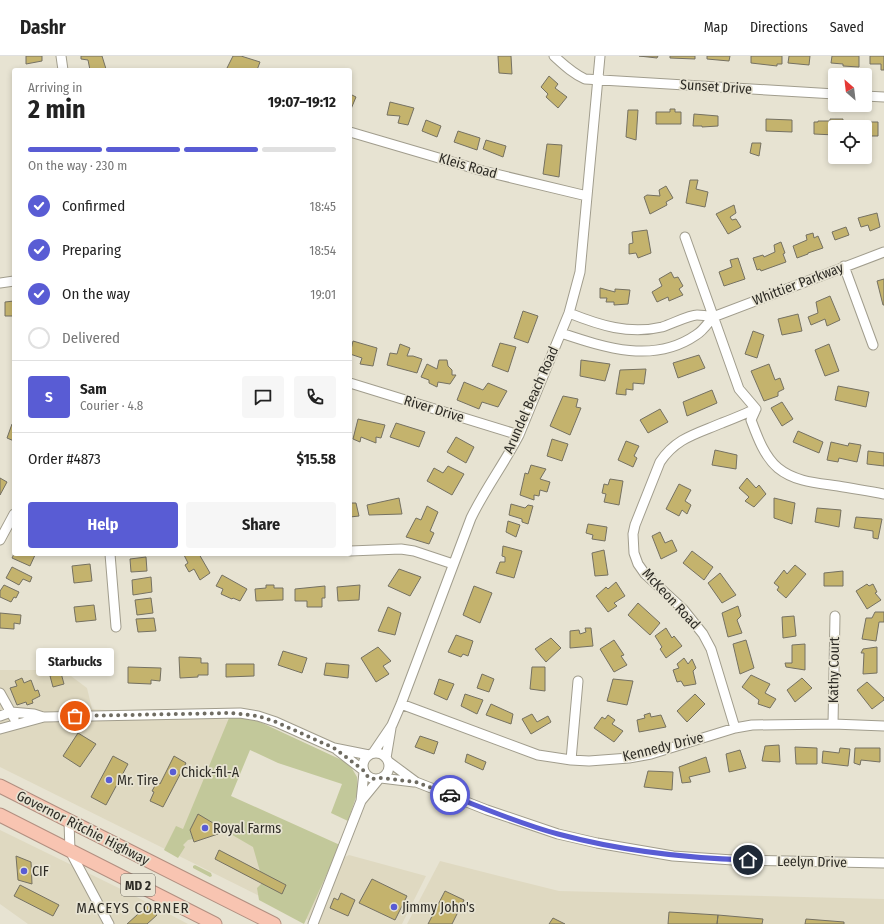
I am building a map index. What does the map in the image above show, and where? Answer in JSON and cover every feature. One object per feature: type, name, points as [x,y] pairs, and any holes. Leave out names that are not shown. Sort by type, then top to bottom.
[{"type":"highway","name":"Governor Ritchie Highway","points":[[0,786],[274,924]]},
{"type":"highway","name":"Governor Ritchie Highway","points":[[0,815],[216,924]]},
{"type":"street","points":[[61,56],[63,68]]},
{"type":"street","name":"Sunset Drive","points":[[554,56],[576,75],[585,79],[828,94]]},
{"type":"street","name":"Arundel Beach Road","points":[[371,754],[392,725],[413,675],[466,531],[479,503],[519,435],[569,313],[580,272],[600,56]]},
{"type":"street","points":[[872,96],[884,97]]},
{"type":"street","name":"Kleis Road","points":[[352,133],[483,171],[587,196]]},
{"type":"street","points":[[685,237],[739,389],[756,409],[751,420],[760,444],[777,467],[788,475],[804,481],[884,494]]},
{"type":"street","name":"Whittier Parkway","points":[[561,333],[589,343],[614,348],[647,352],[672,347],[697,335],[713,317],[884,252]]},
{"type":"street","points":[[844,266],[873,345]]},
{"type":"street","points":[[0,283],[12,281]]},
{"type":"street","name":"Whittier Parkway","points":[[569,313],[602,325],[630,330],[646,330],[661,327],[696,315],[713,317]]},
{"type":"street","name":"River Drive","points":[[352,384],[519,435]]},
{"type":"street","name":"McKeon Road","points":[[735,728],[711,649],[694,622],[645,574],[638,564],[634,553],[633,534],[635,524],[660,462],[666,453],[675,445],[693,434],[756,409]]},
{"type":"street","points":[[0,540],[12,518]]},
{"type":"street","points":[[352,551],[414,551],[453,564]]},
{"type":"street","points":[[110,556],[116,627]]},
{"type":"street","name":"Kathy Court","points":[[833,724],[835,616]]},
{"type":"street","points":[[571,760],[578,681]]},
{"type":"street","points":[[0,693],[18,724]]},
{"type":"street","name":"Kennedy Drive","points":[[401,704],[538,755],[571,760],[609,760],[651,754],[735,728],[772,724],[884,726]]},
{"type":"street","points":[[0,716],[11,712],[34,714],[44,717],[240,713],[258,716],[276,722],[334,748],[363,771],[368,778],[376,780],[380,779]]},
{"type":"street","points":[[0,729],[44,717]]},
{"type":"street","name":"Arundel Beach Road","points":[[388,760],[392,725]]},
{"type":"street","points":[[334,748],[380,754],[388,760],[389,770],[361,801]]},
{"type":"street","points":[[313,924],[361,801],[363,761],[371,754]]},
{"type":"street","name":"Leelyn Drive","points":[[388,760],[416,782]]},
{"type":"street","name":"Leelyn Drive","points":[[380,779],[416,782],[520,822],[558,834],[642,852],[673,856],[733,860],[884,863]]},
{"type":"street","points":[[69,821],[70,851],[109,924]]},
{"type":"shaded area","points":[[0,670],[63,670],[87,688],[92,709],[232,720],[196,808],[317,871],[349,855],[426,876],[402,924],[316,924],[0,767]]},
{"type":"shaded area","points":[[0,830],[133,895],[188,924],[28,924],[0,904]]},
{"type":"shaded area","points":[[440,861],[559,891],[884,899],[884,924],[407,924]]},
{"type":"green space","points":[[245,715],[346,762],[350,765],[357,777],[358,791],[348,821],[331,813],[342,784],[278,763],[250,750],[231,796],[340,845],[304,924],[259,900],[257,888],[263,882],[253,847],[198,815],[190,830],[193,839],[188,840],[183,845],[185,847],[178,858],[164,850],[176,826],[183,829],[229,718]]},
{"type":"green space","points":[[195,865],[211,873],[212,876],[210,877],[193,868]]},
{"type":"building","points":[[26,56],[42,56],[42,61],[26,64]]},
{"type":"building","points":[[81,56],[102,56],[106,68],[90,68],[88,60],[81,59]]},
{"type":"building","points":[[233,56],[241,56],[260,62],[258,68],[227,68]]},
{"type":"building","points":[[498,56],[511,56],[512,74],[499,73]]},
{"type":"building","points":[[639,56],[658,56],[657,58]]},
{"type":"building","points":[[670,56],[695,56],[695,59],[670,58]]},
{"type":"building","points":[[707,56],[730,56],[729,61],[707,59]]},
{"type":"building","points":[[751,56],[782,56],[782,64],[777,64],[777,66],[751,63]]},
{"type":"building","points":[[789,56],[810,56],[809,65],[788,63]]},
{"type":"building","points":[[832,56],[859,56],[859,67],[843,66],[843,64],[831,63]]},
{"type":"building","points":[[870,56],[884,56],[884,70],[881,70],[881,64],[870,64]]},
{"type":"building","points":[[549,76],[558,84],[555,88],[567,97],[558,108],[546,97],[548,94],[541,87]]},
{"type":"building","points":[[352,95],[356,97],[352,107]]},
{"type":"building","points":[[390,102],[414,108],[408,125],[398,123],[400,116],[387,115]]},
{"type":"building","points":[[670,109],[675,109],[675,112],[681,112],[681,124],[656,124],[656,112],[670,112]]},
{"type":"building","points":[[628,110],[638,110],[636,140],[626,137]]},
{"type":"building","points":[[694,114],[718,116],[718,126],[693,126]]},
{"type":"building","points":[[766,119],[792,120],[792,132],[766,131]]},
{"type":"building","points":[[830,119],[843,119],[843,120]]},
{"type":"building","points":[[426,120],[441,126],[437,137],[422,131]]},
{"type":"building","points":[[828,121],[828,135],[814,134],[814,122]]},
{"type":"building","points":[[872,122],[878,122],[878,136],[872,136]]},
{"type":"building","points":[[458,131],[480,138],[477,150],[454,142]]},
{"type":"building","points":[[486,140],[506,146],[503,157],[483,149]]},
{"type":"building","points":[[752,143],[761,143],[759,156],[750,153]]},
{"type":"building","points":[[547,144],[562,145],[559,177],[543,174]]},
{"type":"building","points":[[690,180],[698,180],[696,189],[708,192],[705,207],[686,203]]},
{"type":"building","points":[[666,186],[673,198],[666,202],[667,205],[650,214],[644,197],[647,195],[660,196],[659,190]]},
{"type":"building","points":[[734,205],[736,213],[730,217],[732,220],[736,219],[741,227],[728,234],[716,214]]},
{"type":"building","points":[[877,213],[880,227],[870,231],[868,225],[861,227],[858,218]]},
{"type":"building","points":[[846,227],[849,235],[835,240],[832,232]]},
{"type":"building","points":[[647,230],[651,253],[638,258],[636,253],[629,254],[629,244],[633,243],[632,232]]},
{"type":"building","points":[[813,233],[814,238],[818,236],[823,248],[797,258],[793,246],[807,240],[806,235]]},
{"type":"building","points":[[781,242],[785,253],[783,254],[786,262],[761,271],[760,269],[757,270],[753,258],[763,255],[764,257],[775,252],[774,245]]},
{"type":"building","points":[[738,258],[745,279],[724,286],[719,272],[732,267],[730,260]]},
{"type":"building","points":[[671,272],[674,278],[678,277],[683,286],[679,289],[683,295],[669,301],[668,297],[657,302],[652,292],[662,286],[659,279]]},
{"type":"building","points":[[884,279],[884,305],[883,305],[877,281]]},
{"type":"building","points":[[600,288],[615,292],[615,289],[630,290],[628,304],[614,305],[614,302],[606,302],[607,298],[600,298]]},
{"type":"building","points":[[830,296],[840,320],[827,326],[825,319],[811,325],[808,317],[818,313],[816,302]]},
{"type":"building","points":[[12,301],[12,316],[5,316],[5,302]]},
{"type":"building","points":[[523,311],[538,316],[528,343],[514,338]]},
{"type":"building","points":[[798,314],[802,331],[782,335],[778,319]]},
{"type":"building","points":[[753,331],[764,335],[757,358],[745,354]]},
{"type":"building","points":[[353,341],[377,348],[373,366],[360,364],[362,358],[352,355]]},
{"type":"building","points":[[500,343],[516,347],[508,372],[492,366]]},
{"type":"building","points":[[400,344],[410,348],[407,356],[422,359],[417,373],[387,365],[390,353],[397,354]]},
{"type":"building","points":[[829,344],[839,371],[825,376],[815,350]]},
{"type":"building","points":[[699,355],[705,368],[678,378],[673,363]]},
{"type":"building","points":[[439,360],[447,360],[448,366],[452,370],[452,375],[456,375],[450,384],[438,382],[437,387],[429,383],[429,380],[421,377],[427,364],[437,369]]},
{"type":"building","points":[[581,360],[610,364],[605,381],[580,376]]},
{"type":"building","points":[[769,364],[775,380],[780,378],[784,389],[778,392],[778,396],[764,401],[751,371]]},
{"type":"building","points":[[646,369],[644,384],[633,383],[633,390],[626,389],[626,395],[616,394],[620,370]]},
{"type":"building","points":[[464,382],[483,390],[488,383],[507,391],[498,407],[482,402],[479,409],[457,400]]},
{"type":"building","points":[[838,386],[869,392],[866,407],[835,400]]},
{"type":"building","points":[[712,390],[717,403],[687,416],[683,402]]},
{"type":"building","points":[[563,396],[578,399],[576,407],[581,408],[570,435],[550,426]]},
{"type":"building","points":[[782,402],[793,419],[782,426],[771,408]]},
{"type":"building","points":[[660,409],[668,422],[648,433],[640,420]]},
{"type":"building","points":[[358,419],[385,425],[381,438],[376,437],[376,443],[361,437],[360,442],[353,439]]},
{"type":"building","points":[[396,423],[425,432],[419,447],[390,437]]},
{"type":"building","points":[[12,424],[12,440],[7,438]]},
{"type":"building","points":[[798,431],[823,442],[819,453],[793,442]]},
{"type":"building","points":[[456,437],[474,447],[466,463],[447,452]]},
{"type":"building","points":[[552,439],[568,444],[562,461],[547,456]]},
{"type":"building","points":[[626,441],[639,446],[634,456],[637,458],[633,467],[618,460]]},
{"type":"building","points":[[831,442],[848,446],[849,443],[861,445],[857,462],[839,458],[838,462],[827,460]]},
{"type":"building","points":[[715,450],[737,455],[736,469],[712,465]]},
{"type":"building","points":[[868,451],[884,453],[884,466],[867,464]]},
{"type":"building","points":[[531,465],[546,469],[540,479],[550,482],[547,492],[540,490],[539,496],[534,495],[534,500],[520,495],[525,473],[528,474]]},
{"type":"building","points":[[448,466],[464,474],[452,495],[427,481],[434,468],[443,473]]},
{"type":"building","points":[[0,478],[7,482],[0,495]]},
{"type":"building","points":[[747,478],[756,488],[759,485],[766,494],[754,507],[745,501],[749,497],[739,488]]},
{"type":"building","points":[[610,479],[623,481],[619,505],[604,502],[606,494],[602,493],[604,484],[608,485]]},
{"type":"building","points":[[679,484],[691,490],[685,501],[691,505],[687,514],[682,510],[679,516],[666,509]]},
{"type":"building","points":[[399,498],[402,514],[369,515],[367,505]]},
{"type":"building","points":[[774,498],[795,503],[792,524],[774,518]]},
{"type":"building","points":[[352,503],[356,503],[359,516],[352,517]]},
{"type":"building","points":[[511,504],[525,508],[528,505],[533,506],[528,524],[522,522],[522,519],[509,515]]},
{"type":"building","points":[[427,506],[438,512],[430,531],[434,533],[429,544],[406,537],[416,518],[421,520]]},
{"type":"building","points":[[817,508],[841,510],[839,527],[815,522]]},
{"type":"building","points":[[856,517],[882,519],[878,539],[873,538],[873,531],[854,528]]},
{"type":"building","points":[[508,521],[520,525],[516,537],[506,532]]},
{"type":"building","points":[[588,524],[607,527],[605,541],[592,539],[593,535],[586,533]]},
{"type":"building","points":[[660,532],[665,543],[672,540],[677,551],[661,559],[652,536]]},
{"type":"building","points":[[503,546],[522,551],[514,578],[496,573],[500,562],[505,562],[505,557],[502,556]]},
{"type":"building","points":[[604,550],[608,575],[595,576],[592,553]]},
{"type":"building","points":[[692,551],[713,567],[704,580],[683,563]]},
{"type":"building","points":[[13,556],[35,556],[30,566],[12,558]]},
{"type":"building","points":[[184,556],[200,556],[210,573],[200,580],[194,569],[189,572],[185,565],[188,563]]},
{"type":"building","points":[[146,557],[147,571],[131,572],[130,559]]},
{"type":"building","points":[[90,564],[92,581],[74,583],[72,566]]},
{"type":"building","points":[[795,565],[806,574],[786,598],[777,590],[779,587],[774,583],[784,570],[787,574]]},
{"type":"building","points":[[12,567],[32,577],[30,582],[23,579],[19,585],[6,578]]},
{"type":"building","points":[[399,569],[421,577],[410,596],[388,586]]},
{"type":"building","points":[[843,571],[843,586],[824,586],[824,573]]},
{"type":"building","points":[[720,573],[736,595],[722,603],[708,583]]},
{"type":"building","points":[[222,575],[247,589],[240,601],[221,594],[223,589],[216,586]]},
{"type":"building","points":[[151,577],[152,592],[133,595],[132,580]]},
{"type":"building","points":[[616,582],[625,596],[614,603],[617,606],[608,612],[596,596],[606,587],[608,589]]},
{"type":"building","points":[[867,584],[869,586],[873,584],[877,592],[875,593],[881,600],[867,609],[856,591]]},
{"type":"building","points":[[4,585],[19,592],[16,598],[14,597],[11,602],[0,597],[0,591]]},
{"type":"building","points":[[266,585],[274,585],[274,588],[283,588],[283,600],[256,601],[255,589],[266,588]]},
{"type":"building","points":[[360,585],[359,600],[338,601],[337,587]]},
{"type":"building","points":[[325,586],[325,598],[322,598],[322,607],[307,607],[307,601],[295,601],[295,589]]},
{"type":"building","points":[[474,586],[492,593],[480,623],[463,615]]},
{"type":"building","points":[[151,598],[153,613],[137,615],[135,600]]},
{"type":"building","points":[[638,603],[660,623],[650,635],[628,615]]},
{"type":"building","points":[[94,605],[96,620],[76,622],[74,607]]},
{"type":"building","points":[[738,606],[741,616],[737,620],[742,633],[728,637],[722,613]]},
{"type":"building","points":[[388,607],[401,613],[395,635],[378,631]]},
{"type":"building","points":[[875,612],[884,612],[884,622],[879,622],[876,641],[862,639],[866,618],[872,618]]},
{"type":"building","points":[[0,613],[21,615],[20,624],[14,623],[14,629],[0,628]]},
{"type":"building","points":[[794,616],[796,636],[783,638],[782,617]]},
{"type":"building","points":[[154,618],[156,631],[138,632],[136,619]]},
{"type":"building","points":[[585,628],[591,628],[593,646],[570,648],[570,631],[579,630],[580,634],[586,632]]},
{"type":"building","points":[[666,628],[672,638],[674,636],[682,646],[666,658],[660,649],[662,647],[655,636]]},
{"type":"building","points":[[456,635],[473,641],[468,656],[463,654],[461,657],[448,652]]},
{"type":"building","points":[[551,638],[561,648],[546,662],[535,649]]},
{"type":"building","points":[[614,640],[624,655],[621,656],[627,665],[614,672],[600,649]]},
{"type":"building","points":[[746,640],[754,668],[740,674],[733,644]]},
{"type":"building","points":[[805,644],[805,670],[786,667],[785,663],[792,663],[792,645]]},
{"type":"building","points":[[378,647],[391,661],[383,666],[389,674],[376,682],[361,658]]},
{"type":"building","points":[[877,647],[877,673],[863,674],[864,653],[861,653],[863,649]]},
{"type":"building","points":[[283,651],[307,658],[302,673],[278,665]]},
{"type":"building","points":[[179,657],[201,658],[201,663],[208,663],[208,675],[180,678]]},
{"type":"building","points":[[684,658],[688,664],[692,659],[696,668],[693,671],[696,684],[684,686],[681,681],[677,682],[673,670],[679,668],[677,664]]},
{"type":"building","points":[[326,663],[349,665],[348,678],[324,675]]},
{"type":"building","points":[[226,664],[254,664],[254,676],[226,677]]},
{"type":"building","points":[[128,667],[161,668],[160,681],[151,680],[151,684],[128,683]]},
{"type":"building","points":[[532,667],[545,667],[545,691],[530,689]]},
{"type":"building","points":[[61,673],[64,684],[53,687],[50,676]]},
{"type":"building","points":[[482,674],[494,679],[489,692],[477,688]]},
{"type":"building","points":[[751,675],[770,684],[765,693],[776,699],[770,708],[758,704],[759,700],[742,687]]},
{"type":"building","points":[[22,678],[24,683],[31,680],[35,691],[38,690],[40,696],[32,700],[33,703],[27,705],[26,702],[17,705],[10,688],[17,686],[15,681]]},
{"type":"building","points":[[802,678],[812,688],[795,702],[787,690]]},
{"type":"building","points":[[439,679],[454,684],[447,700],[434,694]]},
{"type":"building","points":[[613,679],[633,681],[627,705],[607,701]]},
{"type":"building","points":[[867,682],[884,698],[884,700],[872,709],[857,690]]},
{"type":"building","points":[[465,694],[483,700],[477,714],[461,706]]},
{"type":"building","points":[[695,694],[705,704],[687,722],[677,711]]},
{"type":"building","points":[[491,704],[513,714],[511,724],[486,715]]},
{"type":"building","points":[[650,713],[651,717],[661,715],[666,727],[639,732],[637,720],[645,718],[644,715]]},
{"type":"building","points":[[532,714],[537,722],[548,716],[551,722],[531,734],[522,719]]},
{"type":"building","points":[[608,715],[615,720],[612,724],[623,731],[614,742],[594,728],[602,717],[605,719]]},
{"type":"building","points":[[78,733],[96,744],[80,767],[63,756]]},
{"type":"building","points":[[420,736],[438,742],[434,754],[415,747]]},
{"type":"building","points":[[779,745],[780,762],[762,761],[765,746]]},
{"type":"building","points":[[795,747],[817,748],[817,764],[796,764]]},
{"type":"building","points":[[840,748],[850,749],[848,766],[822,763],[823,751],[839,753]]},
{"type":"building","points":[[855,748],[880,748],[880,762],[861,760],[860,765],[854,763]]},
{"type":"building","points":[[740,750],[746,768],[729,772],[726,754]]},
{"type":"building","points":[[467,754],[486,762],[483,770],[465,762]]},
{"type":"building","name":"Mr. Tire","points":[[113,756],[128,764],[106,805],[91,797]]},
{"type":"building","name":"Chick-fil-A","points":[[174,756],[186,763],[163,807],[150,801],[154,792],[152,791],[157,782],[160,784]]},
{"type":"building","points":[[706,757],[710,772],[689,777],[691,782],[682,783],[679,767]]},
{"type":"building","points":[[648,771],[673,772],[672,790],[644,787]]},
{"type":"building","name":"Royal Farms","points":[[198,814],[218,826],[221,833],[194,842],[190,830]]},
{"type":"building","name":"Royal Farms","points":[[219,850],[286,885],[282,894],[215,859]]},
{"type":"building","name":"CIF","points":[[16,856],[31,862],[32,884],[18,880]]},
{"type":"building","points":[[372,879],[407,896],[395,920],[359,903]]},
{"type":"building","points":[[20,885],[59,905],[53,916],[14,896]]},
{"type":"building","points":[[445,891],[464,900],[452,924],[428,924]]},
{"type":"building","points":[[341,893],[355,900],[348,916],[330,908],[334,898],[338,900]]},
{"type":"building","points":[[148,905],[157,915],[147,924],[127,924]]},
{"type":"building","points":[[669,912],[718,915],[717,924],[668,924]]},
{"type":"building","points":[[718,915],[763,919],[762,924],[717,924]]},
{"type":"building","points":[[553,918],[565,924],[549,924]]},
{"type":"building","points":[[806,919],[844,922],[844,924],[805,924]]},
{"type":"way so far","points":[[75,716],[232,713],[258,716],[276,722],[334,748],[363,770],[368,778],[376,780],[381,778],[416,782],[450,795]]},
{"type":"place","name":"Starbucks","points":[[75,716]]},
{"type":"place","name":"Chick-fil-A","points":[[173,772]]},
{"type":"place","name":"Mr. Tire","points":[[109,780]]},
{"type":"place","name":"Royal Farms","points":[[205,828]]},
{"type":"place","name":"CIF","points":[[24,871]]},
{"type":"place","name":"Jimmy John's","points":[[394,907]]},
{"type":"district","name":"MACEYS CORNER","points":[[133,908]]},
{"type":"route","points":[[450,795],[520,822],[558,834],[624,849],[673,856],[748,860]]}]
